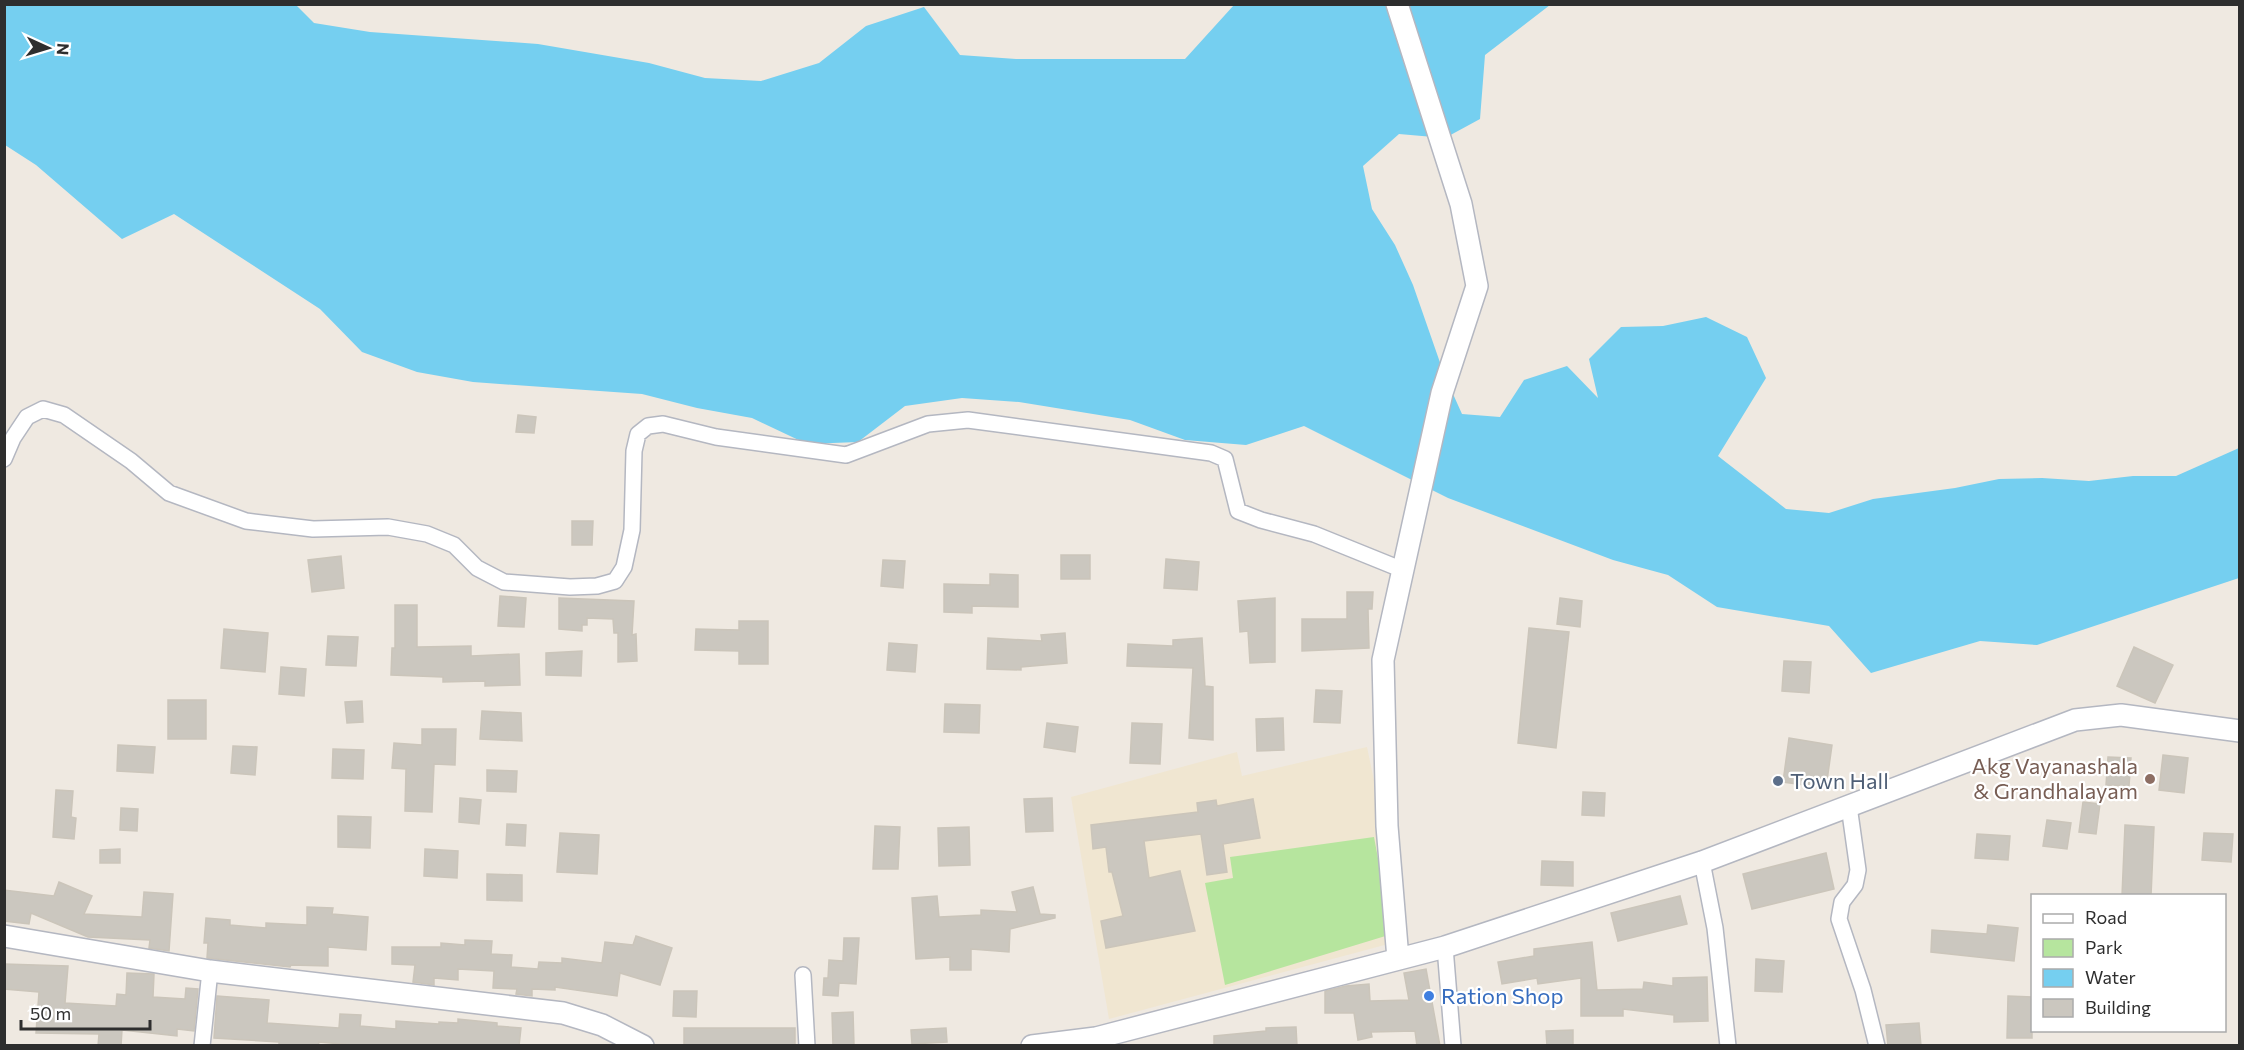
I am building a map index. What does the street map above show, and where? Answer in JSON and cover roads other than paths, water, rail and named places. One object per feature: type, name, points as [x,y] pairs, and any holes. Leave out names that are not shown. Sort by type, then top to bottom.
[{"type":"main road","points":[[1397,4],[1461,204],[1477,286],[1442,393],[1383,660],[1386,826],[1398,959]]},
{"type":"main road","points":[[1032,1046],[1097,1042],[1445,947],[1702,862],[2084,718],[2121,715],[2240,731]]},
{"type":"main road","points":[[4,936],[210,971],[563,1013],[602,1025],[637,1044]]},
{"type":"street","points":[[4,459],[13,438],[27,417],[43,409],[64,415],[131,461],[169,493],[246,521],[313,530],[388,527],[427,534],[454,545],[477,568],[504,582],[597,586],[615,580],[624,567],[632,530],[634,451],[638,434],[648,426],[663,423],[716,437],[846,455],[928,424],[968,420],[1210,453],[1225,459],[1232,496],[1238,511],[1314,534],[1403,570]]},
{"type":"street","points":[[1849,806],[1858,870],[1855,885],[1842,902],[1839,919],[1863,990],[1877,1046]]},
{"type":"street","points":[[1702,862],[1715,927],[1728,1046]]},
{"type":"street","points":[[1445,947],[1453,1046]]},
{"type":"street","points":[[202,1046],[210,971]]},
{"type":"street","points":[[804,975],[807,1046]]},
{"type":"water","points":[[4,5],[296,5],[314,23],[370,32],[538,44],[649,63],[705,78],[761,81],[819,63],[866,26],[924,7],[960,55],[1016,59],[1185,59],[1234,5],[1550,5],[1485,55],[1480,119],[1445,138],[1399,134],[1363,166],[1372,209],[1395,245],[1413,285],[1444,374],[1462,414],[1500,417],[1524,380],[1567,366],[1598,398],[1589,359],[1621,327],[1663,326],[1706,317],[1747,337],[1766,378],[1718,456],[1786,509],[1829,513],[1873,499],[1955,488],[1999,479],[2042,478],[2089,481],[2133,476],[2176,476],[2239,448],[2239,578],[2037,645],[1980,641],[1871,673],[1829,626],[1717,607],[1668,575],[1613,560],[1448,498],[1304,426],[1246,445],[1185,440],[1130,420],[1019,402],[962,398],[905,406],[858,442],[807,444],[752,418],[697,408],[642,394],[473,382],[417,372],[362,352],[320,309],[174,214],[122,239],[36,165],[5,145]]},
{"type":"place","name":"Akg Vayanashala & Grandhalayam","points":[[2150,779]]},
{"type":"place","name":"Town Hall","points":[[1778,781]]},
{"type":"place","name":"Ration Shop","points":[[1429,996]]}]
